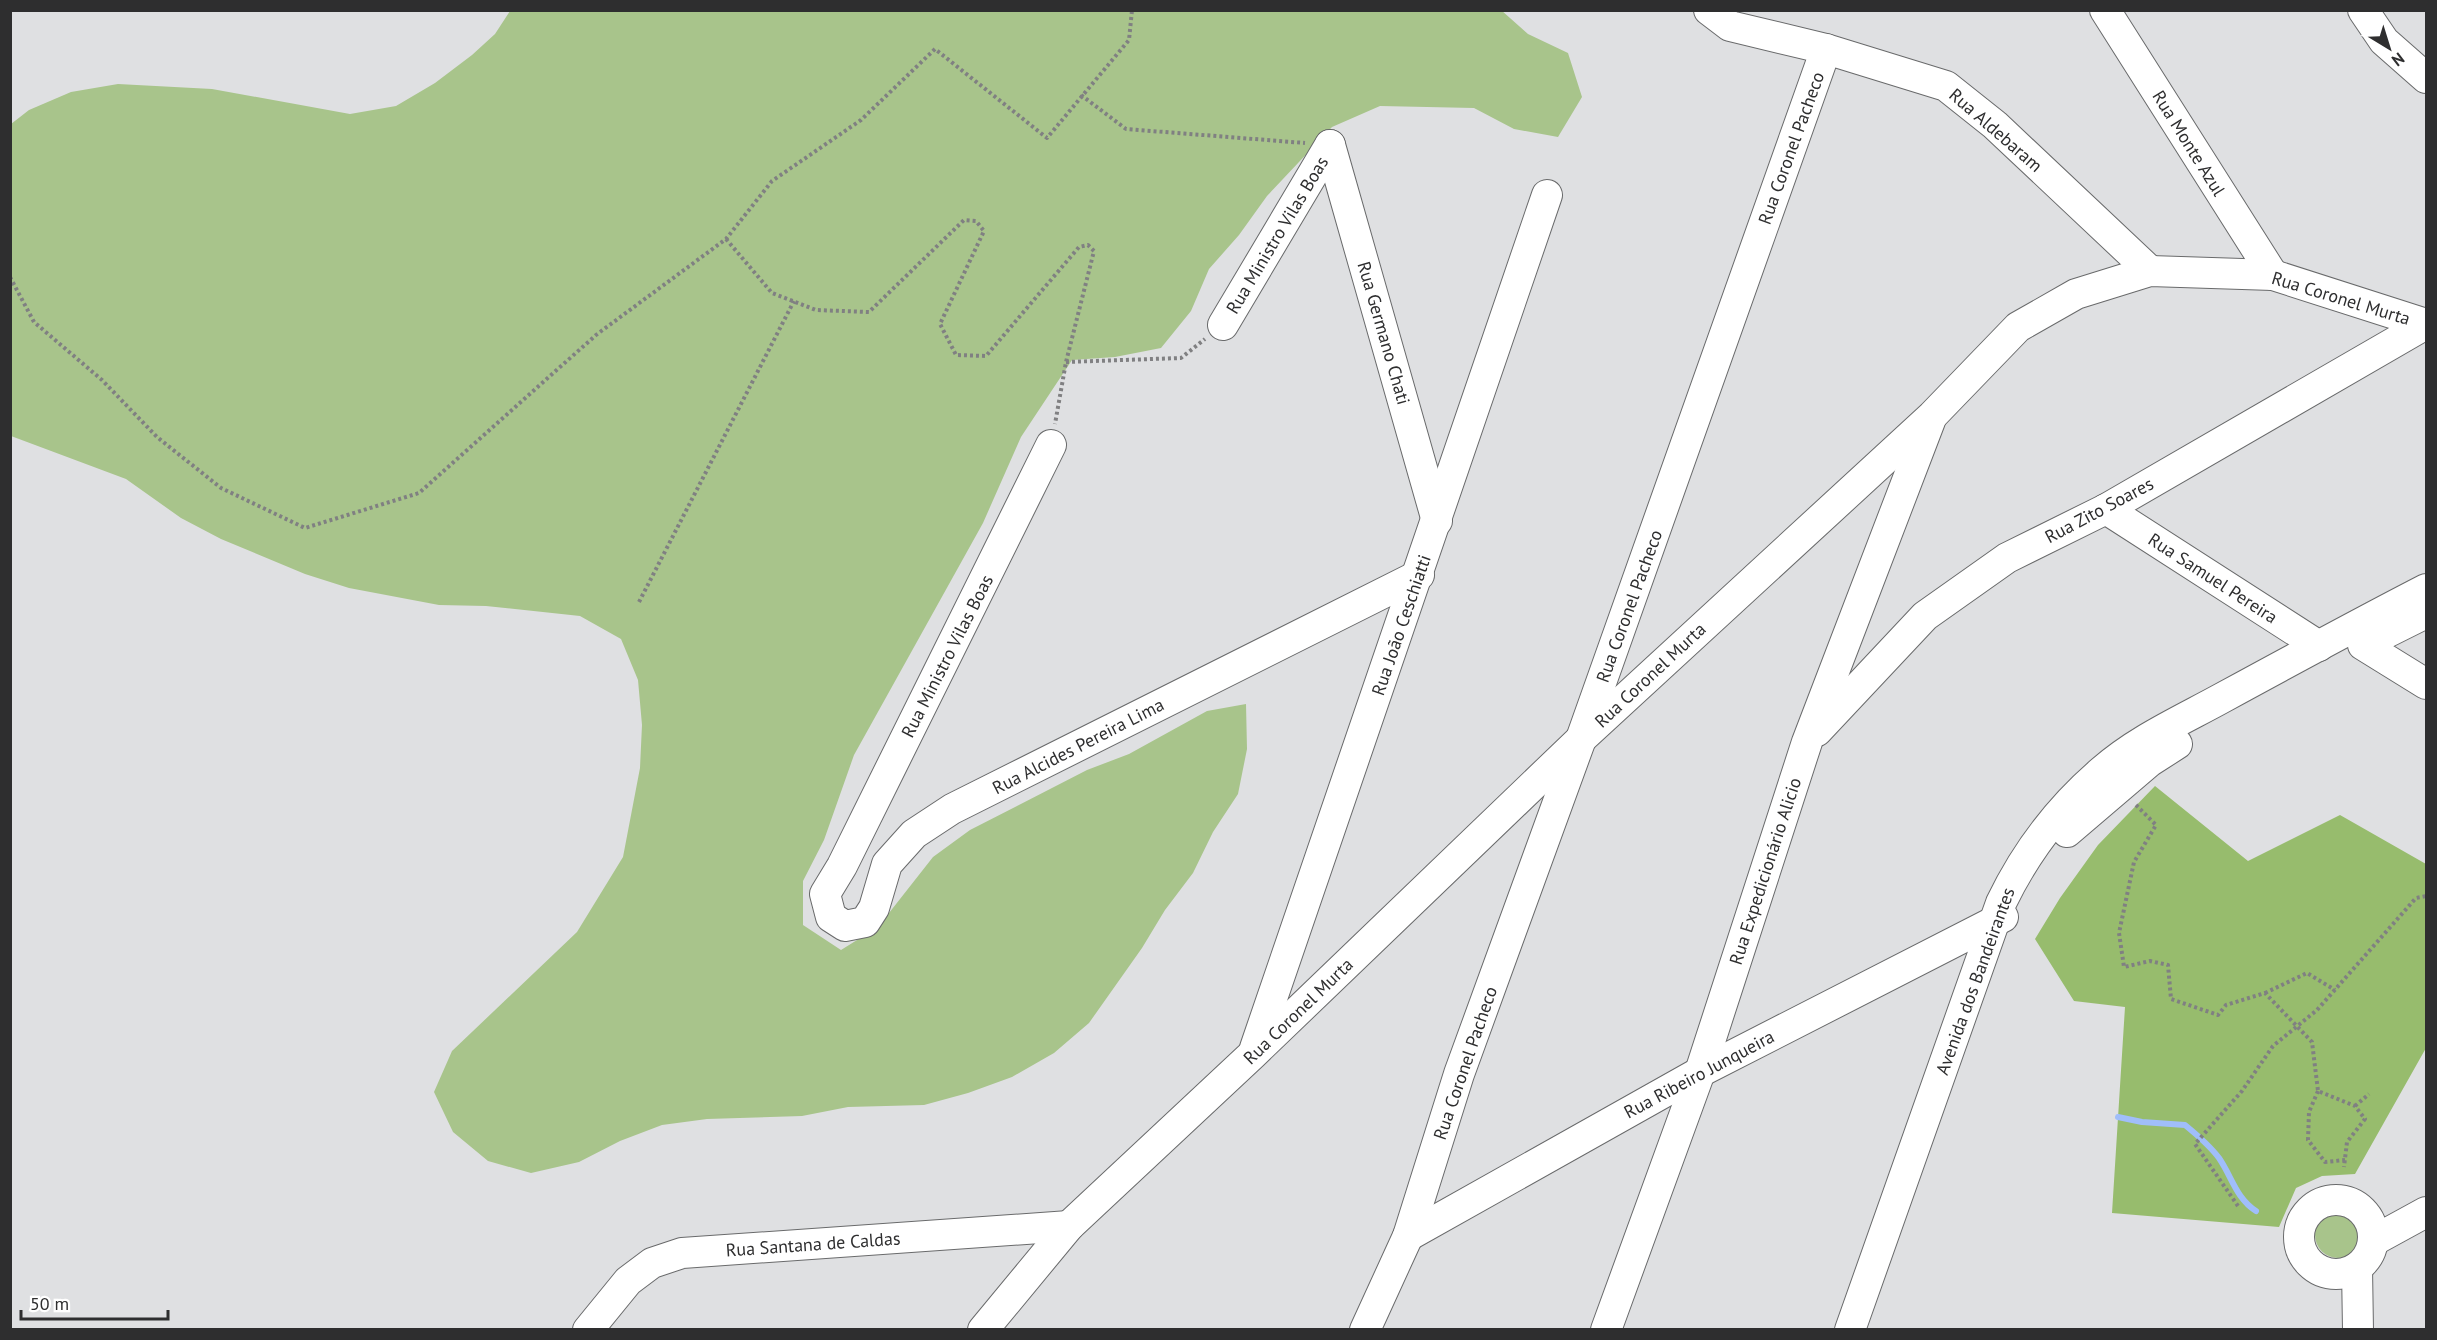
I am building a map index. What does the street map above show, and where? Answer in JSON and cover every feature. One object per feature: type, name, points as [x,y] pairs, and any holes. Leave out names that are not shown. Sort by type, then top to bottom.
[{"type":"street","name":"Rua Aldebaram","points":[[1709,10],[1730,26],[1826,49],[1946,86],[1995,125],[2150,271]]},
{"type":"street","name":"Rua Monte Azul","points":[[2105,10],[2273,275]]},
{"type":"street","points":[[2363,10],[2384,41],[2427,78]]},
{"type":"street","name":"Rua Coronel Pacheco","points":[[1365,1329],[1408,1236],[1459,1074],[1581,739],[1826,49]]},
{"type":"street","name":"Rua Ministro Vilas Boas","points":[[1223,325],[1330,145]]},
{"type":"street","name":"Rua Germano Chati","points":[[1330,145],[1437,521]]},
{"type":"street","name":"Rua João Ceschiatti","points":[[1253,1054],[1419,575],[1547,195]]},
{"type":"street","name":"Rua Coronel Murta","points":[[983,1329],[1069,1226],[1253,1054],[1581,739],[1932,416],[2018,327],[2076,294],[2150,271],[2273,275],[2426,324]]},
{"type":"street","name":"Rua Zito Soares","points":[[1807,742],[1925,616],[2007,558],[2106,509],[2426,324]]},
{"type":"street","name":"Rua Expedicionário Alicio","points":[[1613,1324],[1701,1072],[1807,742],[1932,416]]},
{"type":"street","name":"Rua Ministro Vilas Boas","points":[[842,866],[1051,445]]},
{"type":"street","name":"Rua Samuel Pereira","points":[[2106,509],[2319,646]]},
{"type":"street","name":"Rua Alcides Pereira Lima","points":[[842,866],[825,894],[831,917],[845,926],[865,922],[874,908],[887,864],[914,834],[951,809],[1419,575]]},
{"type":"street","name":"Avenida dos Bandeirantes","points":[[1870,1329],[1992,979],[2008,915],[2013,879],[2027,856],[2058,816],[2102,771],[2145,740],[2427,589]]},
{"type":"street","name":"Avenida dos Bandeirantes","points":[[1850,1329],[2008,915],[2064,835],[2149,762],[2208,724],[2427,613]]},
{"type":"street","points":[[2363,645],[2427,684]]},
{"type":"street","points":[[842,866],[865,867],[887,864]]},
{"type":"street","name":"Rua Ribeiro Junqueira","points":[[1408,1236],[1701,1072],[2008,915]]},
{"type":"street","points":[[2337,1199],[2349,1201],[2359,1207],[2370,1228],[2365,1261],[2356,1268],[2334,1274],[2323,1272],[2313,1266],[2300,1247],[2298,1235],[2306,1214],[2315,1206],[2326,1201],[2337,1199]]},
{"type":"street","points":[[2370,1228],[2427,1204]]},
{"type":"street","points":[[2370,1228],[2427,1212]]},
{"type":"street","name":"Rua Santana de Caldas","points":[[588,1329],[628,1281],[652,1263],[682,1253],[1069,1226]]},
{"type":"street","points":[[2356,1268],[2358,1329]]},
{"type":"path","points":[[10,277],[34,322],[102,380],[156,437],[221,488],[305,528],[419,493],[597,335],[726,239],[772,182],[861,120],[935,49],[1047,138],[1129,40],[1132,10]]},
{"type":"path","points":[[1081,95],[1126,129],[1330,145]]},
{"type":"path","points":[[726,239],[772,293],[816,310],[869,312],[964,220],[976,221],[984,231],[940,324],[956,355],[986,356],[1079,247],[1088,245],[1094,251],[1066,362],[1051,445]]},
{"type":"path","points":[[639,602],[794,302]]},
{"type":"path","points":[[1066,362],[1181,358],[1223,325]]},
{"type":"path","points":[[2118,787],[2156,825],[2134,862],[2119,933],[2124,967],[2150,961],[2168,965],[2172,999],[2218,1015],[2226,1005],[2265,993],[2307,973],[2335,990]]},
{"type":"path","points":[[2238,1206],[2195,1144],[2242,1091],[2273,1046],[2317,1010],[2416,898],[2427,897]]},
{"type":"path","points":[[2265,993],[2312,1042],[2318,1091],[2309,1112],[2308,1140],[2325,1162],[2345,1160]]},
{"type":"path","points":[[2318,1091],[2355,1106],[2365,1119],[2348,1142],[2344,1167]]},
{"type":"path","points":[[2355,1106],[2369,1094]]},
{"type":"green space","points":[[1501,10],[1528,34],[1568,53],[1582,97],[1558,137],[1514,129],[1474,108],[1380,106],[1332,127],[1267,196],[1239,235],[1209,269],[1191,311],[1161,348],[1115,357],[1072,360],[1021,437],[983,523],[854,755],[824,840],[803,881],[803,925],[841,950],[878,927],[933,857],[970,830],[1087,770],[1129,754],[1207,711],[1246,704],[1247,749],[1238,794],[1213,832],[1193,873],[1165,910],[1142,948],[1089,1023],[1054,1053],[1012,1077],[968,1093],[924,1105],[848,1107],[802,1116],[707,1119],[662,1125],[620,1141],[579,1162],[531,1173],[488,1161],[453,1132],[434,1092],[452,1051],[577,932],[623,857],[640,768],[642,725],[638,680],[621,639],[580,616],[486,606],[439,605],[349,588],[305,574],[221,539],[181,518],[126,479],[11,436],[11,124],[29,110],[71,92],[118,84],[212,89],[350,114],[396,106],[435,83],[472,55],[495,34],[510,11]]},
{"type":"green space","points":[[2155,786],[2248,861],[2340,815],[2426,864],[2426,1048],[2355,1174],[2322,1176],[2296,1188],[2279,1227],[2112,1213],[2125,1007],[2074,1001],[2035,939],[2060,898],[2098,845]]},
{"type":"green space","points":[[2343,1212],[2355,1218],[2360,1226],[2360,1244],[2355,1252],[2347,1257],[2333,1258],[2321,1252],[2316,1244],[2315,1230],[2321,1218],[2329,1213]]},
{"type":"waterway","points":[[2118,1117],[2142,1122],[2185,1125],[2215,1154],[2224,1165],[2239,1194],[2256,1211]]}]
